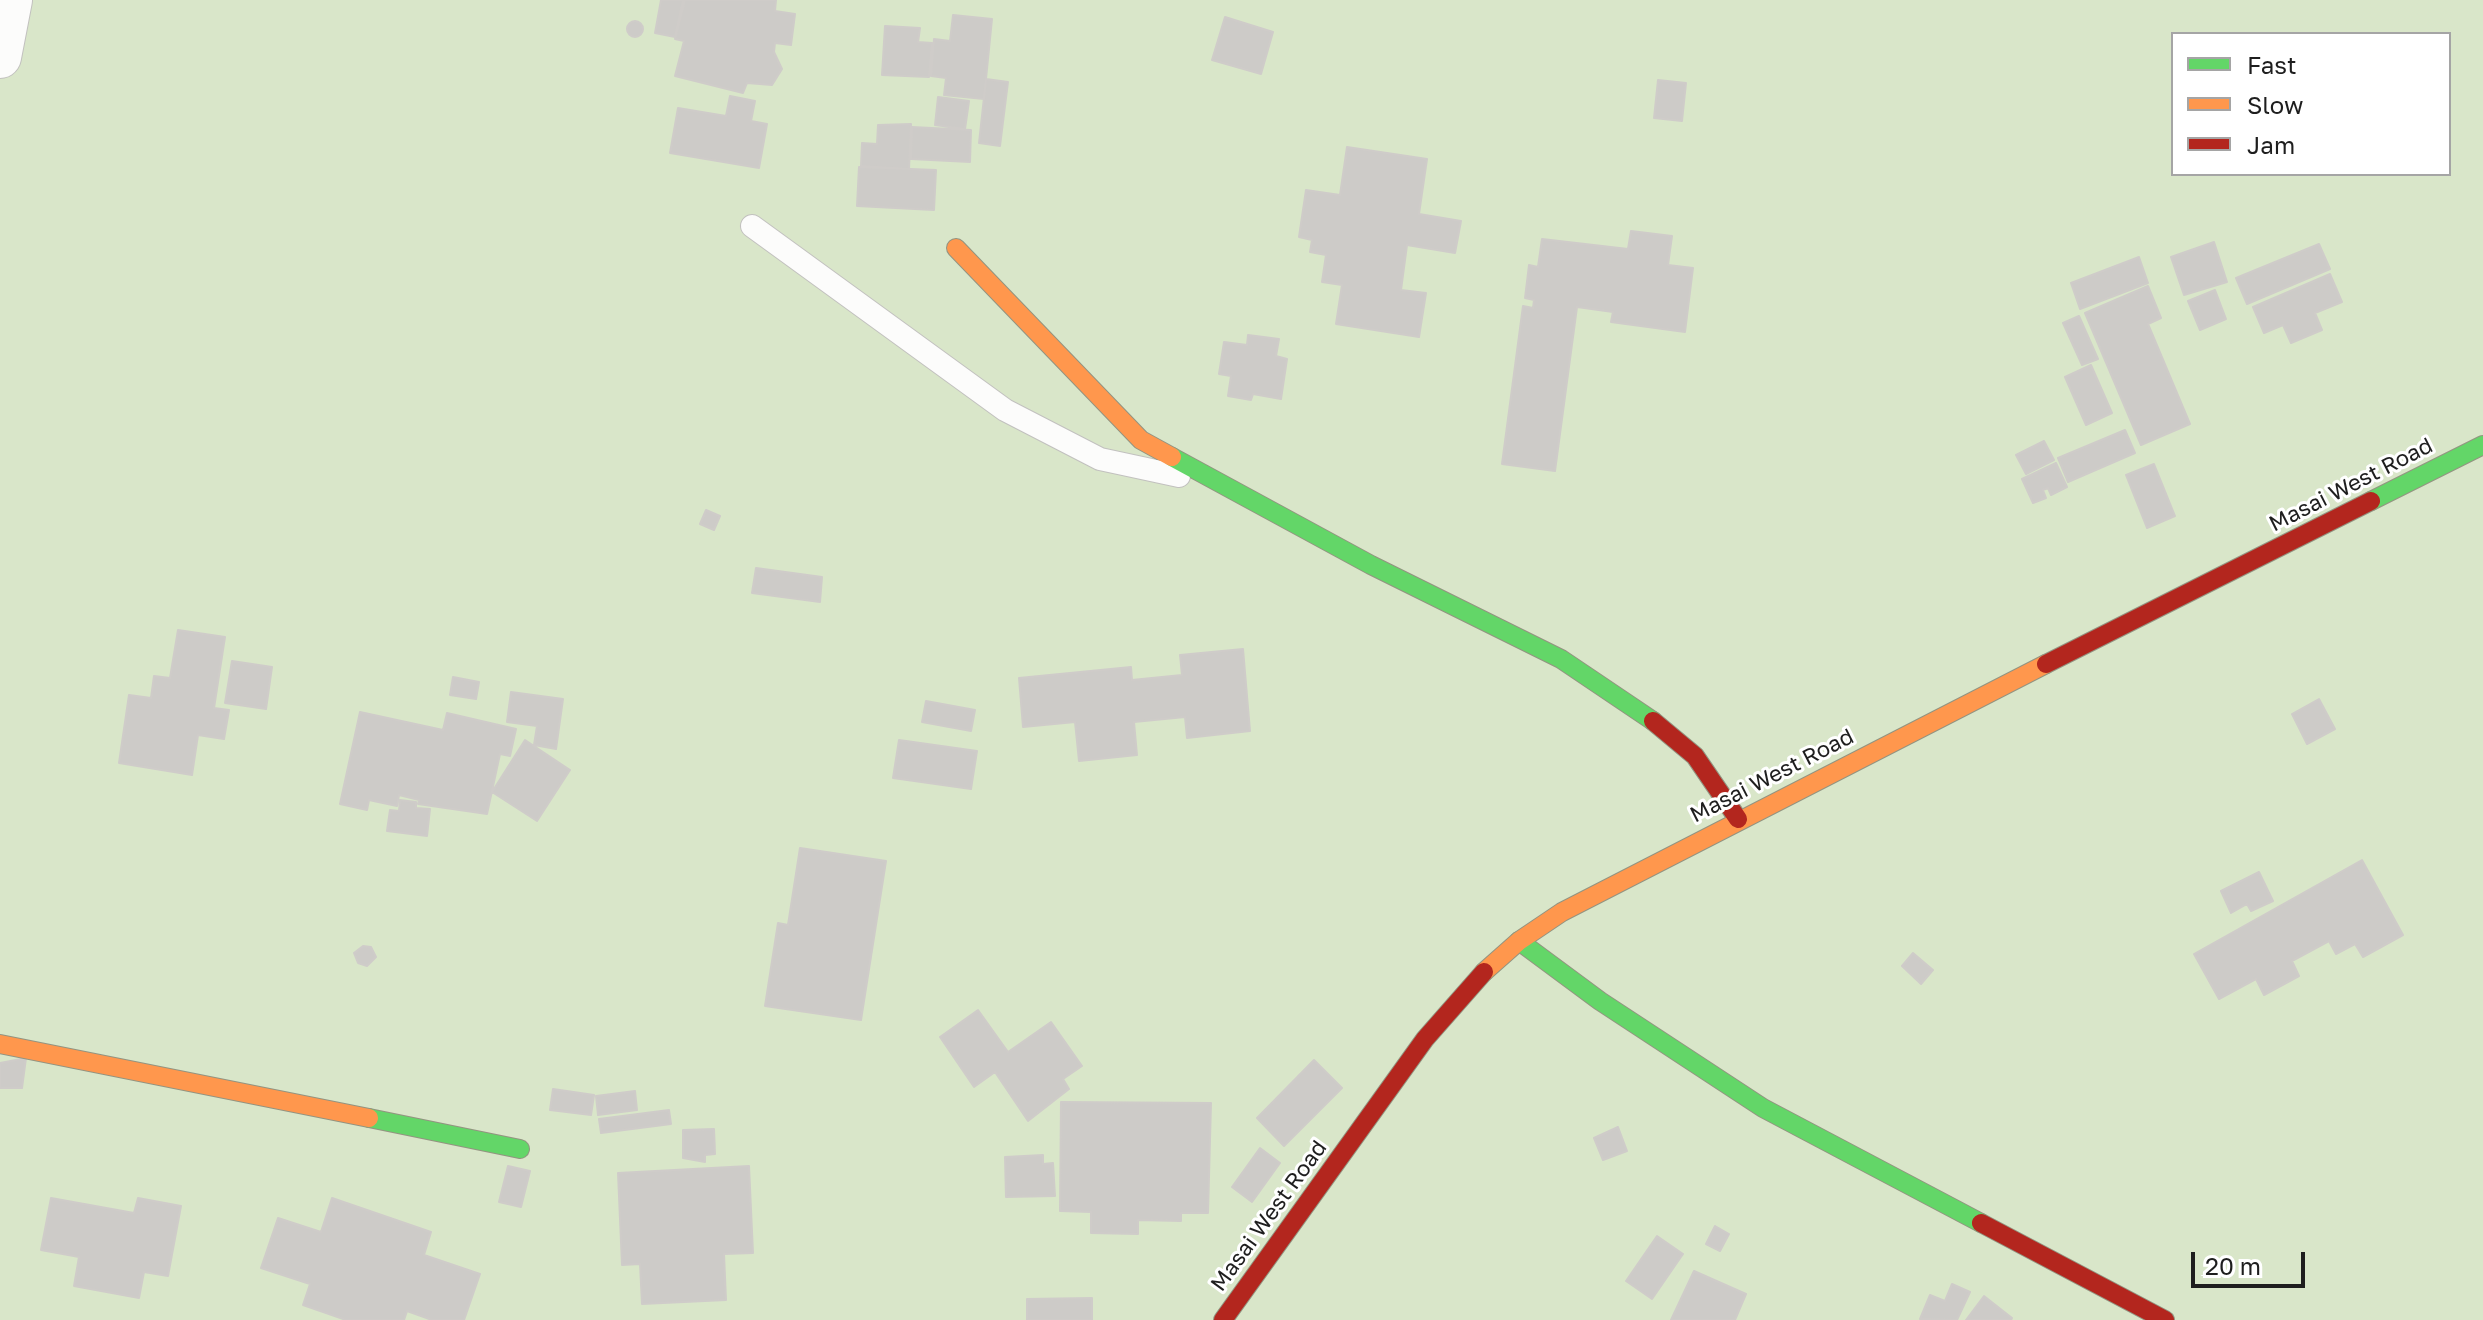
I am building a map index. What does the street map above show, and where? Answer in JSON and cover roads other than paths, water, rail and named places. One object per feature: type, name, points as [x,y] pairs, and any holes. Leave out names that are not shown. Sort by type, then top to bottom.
[{"type":"street","points":[[0,57],[11,0]]},
{"type":"street","points":[[956,248],[1141,440],[1371,565],[1561,659],[1651,719],[1695,756],[1738,819]]},
{"type":"street","name":"Masai West Road","points":[[1223,1320],[1425,1039],[1491,964],[1519,941],[1562,912],[1738,819],[2483,445]]},
{"type":"street","points":[[1519,941],[1600,1001],[1763,1108],[2165,1320]]},
{"type":"street","points":[[0,1044],[520,1149]]},
{"type":"lane","points":[[752,226],[1005,410],[1100,459],[1227,487]]}]
